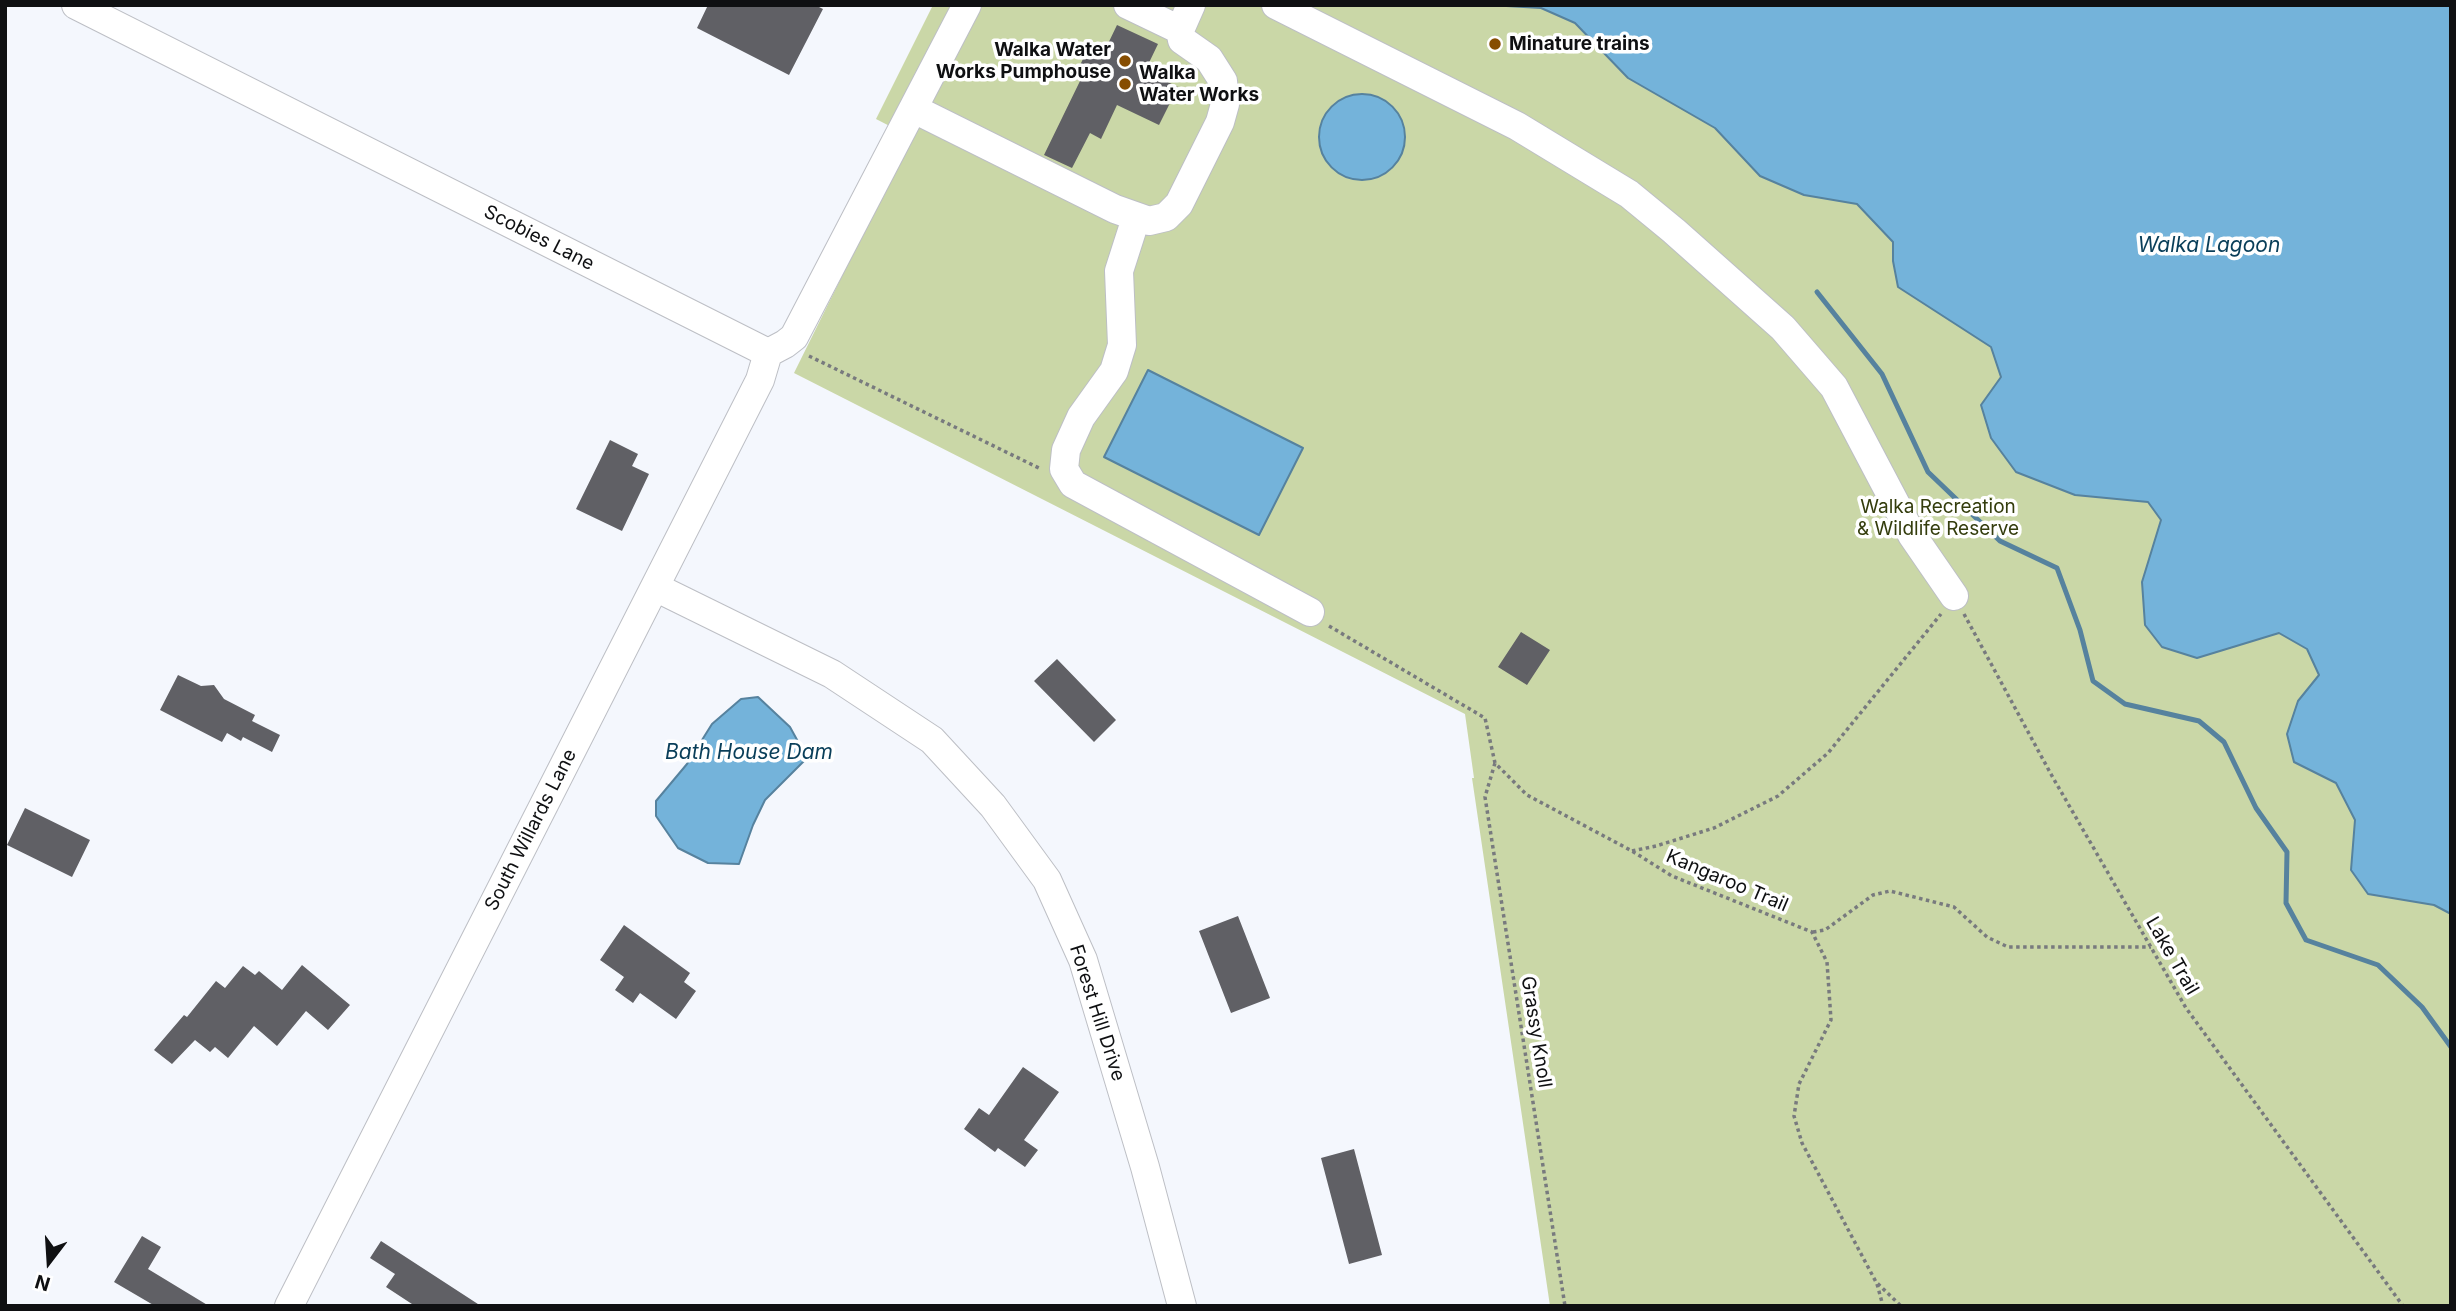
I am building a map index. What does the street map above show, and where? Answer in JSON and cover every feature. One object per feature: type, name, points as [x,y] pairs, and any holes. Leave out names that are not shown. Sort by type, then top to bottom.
[{"type":"street","name":"Scobies Lane","points":[[76,5],[777,349]]},
{"type":"street","points":[[777,349],[794,337],[967,5]]},
{"type":"street","points":[[907,121],[1136,218],[1149,221],[1166,217],[1179,204],[1220,122],[1225,104],[1223,81],[1209,59],[1182,40],[1185,18],[1128,5]]},
{"type":"street","points":[[1276,5],[1517,125],[1629,194],[1674,231],[1783,328],[1834,387],[1912,535],[1954,596]]},
{"type":"street","points":[[1136,218],[1119,271],[1122,345],[1114,371],[1081,417],[1066,450],[1064,469],[1073,484],[1311,612]]},
{"type":"street","name":"South Willards Lane","points":[[289,1306],[777,349]]},
{"type":"street","name":"Forest Hill Drive","points":[[655,587],[832,674],[932,740],[993,806],[1047,880],[1083,960],[1182,1306]]},
{"type":"path","points":[[777,349],[1042,470],[1064,469]]},
{"type":"path","points":[[1632,851],[1714,828],[1778,796],[1828,752],[1954,596]]},
{"type":"path","name":"Lake Trail","points":[[1954,596],[2052,776],[2186,1008],[2403,1306]]},
{"type":"path","points":[[1311,612],[1485,718],[1495,763]]},
{"type":"path","name":"Kangaroo Trail","points":[[1495,763],[1527,795],[1632,851],[1672,876],[1812,932]]},
{"type":"path","name":"Grassy Knoll","points":[[1495,763],[1485,797],[1564,1306]]},
{"type":"path","points":[[1882,1306],[1876,1282],[1802,1143],[1794,1116],[1799,1084],[1831,1020],[1827,962],[1812,932],[1825,930],[1873,895],[1890,891],[1954,907],[1987,937],[2008,947],[2151,947]]},
{"type":"path","points":[[1876,1282],[1901,1306]]},
{"type":"green space","name":"Walka Recreation & Wildlife Reserve","points":[[933,5],[2451,5],[2451,1306],[1550,1306],[1472,778],[1465,714],[794,373],[911,137],[876,119]]},
{"type":"water","name":"Walka Lagoon","points":[[1489,5],[2451,5],[2451,914],[2434,905],[2368,894],[2351,870],[2355,820],[2336,783],[2294,762],[2287,734],[2298,701],[2319,675],[2307,649],[2279,633],[2197,658],[2162,647],[2145,625],[2142,582],[2161,520],[2148,502],[2075,495],[2016,472],[1991,438],[1981,405],[2001,377],[1991,347],[1898,287],[1893,242],[1857,204],[1804,195],[1760,176],[1715,128],[1628,78],[1575,23],[1541,8]]},
{"type":"water","points":[[1362,94],[1379,97],[1393,106],[1402,120],[1405,137],[1402,154],[1393,168],[1379,177],[1362,180],[1345,177],[1331,168],[1322,154],[1319,137],[1322,120],[1331,106],[1345,97]]},
{"type":"water","points":[[1148,370],[1303,448],[1259,535],[1104,457]]},
{"type":"water","name":"Bath House Dam","points":[[758,697],[790,727],[807,758],[765,800],[739,864],[708,863],[678,848],[656,816],[656,801],[687,764],[712,724],[741,699]]},
{"type":"building","points":[[708,5],[815,5],[823,9],[789,75],[697,28]]},
{"type":"building","name":"Walka Water Works","points":[[1117,25],[1158,44],[1145,71],[1178,87],[1159,125],[1117,105],[1101,139],[1090,133],[1072,168],[1044,155],[1080,81],[1074,78],[1090,44],[1104,52]]},
{"type":"building","points":[[610,440],[638,454],[632,466],[649,474],[622,531],[576,509]]},
{"type":"building","points":[[1521,632],[1550,650],[1527,685],[1498,667]]},
{"type":"building","points":[[1057,659],[1116,720],[1094,742],[1034,681]]},
{"type":"building","points":[[178,675],[201,686],[214,685],[224,699],[255,715],[252,721],[280,735],[272,752],[243,737],[241,741],[227,733],[222,742],[160,710]]},
{"type":"building","points":[[25,808],[90,840],[72,877],[7,845]]},
{"type":"building","points":[[1238,916],[1270,998],[1231,1013],[1199,931]]},
{"type":"building","points":[[624,925],[690,973],[684,982],[696,991],[676,1019],[640,993],[633,1003],[615,990],[624,977],[600,960]]},
{"type":"building","points":[[302,965],[350,1005],[328,1030],[306,1011],[277,1046],[254,1026],[228,1058],[215,1047],[210,1052],[195,1040],[172,1064],[154,1050],[184,1015],[187,1017],[216,981],[225,988],[243,966],[255,975],[259,971],[282,990]]},
{"type":"building","points":[[1023,1067],[1059,1092],[1024,1140],[1038,1150],[1025,1167],[998,1148],[995,1152],[964,1129],[979,1108],[989,1115]]},
{"type":"building","points":[[1354,1149],[1382,1255],[1349,1264],[1321,1158]]},
{"type":"building","points":[[142,1236],[161,1247],[148,1269],[209,1306],[155,1306],[114,1282]]},
{"type":"building","points":[[381,1241],[481,1306],[415,1306],[386,1287],[395,1274],[370,1258]]},
{"type":"waterway","points":[[1817,292],[1882,374],[1928,472],[2000,541],[2057,568],[2080,630],[2093,681],[2125,704],[2199,721],[2224,742],[2256,808],[2287,852],[2286,903],[2306,940],[2378,965],[2422,1007],[2451,1047]]},
{"type":"place","name":"Minature trains","points":[[1495,44]]},
{"type":"place","name":"Walka Water Works Pumphouse","points":[[1125,61]]},
{"type":"place","name":"Walka Water Works","points":[[1125,84]]}]
